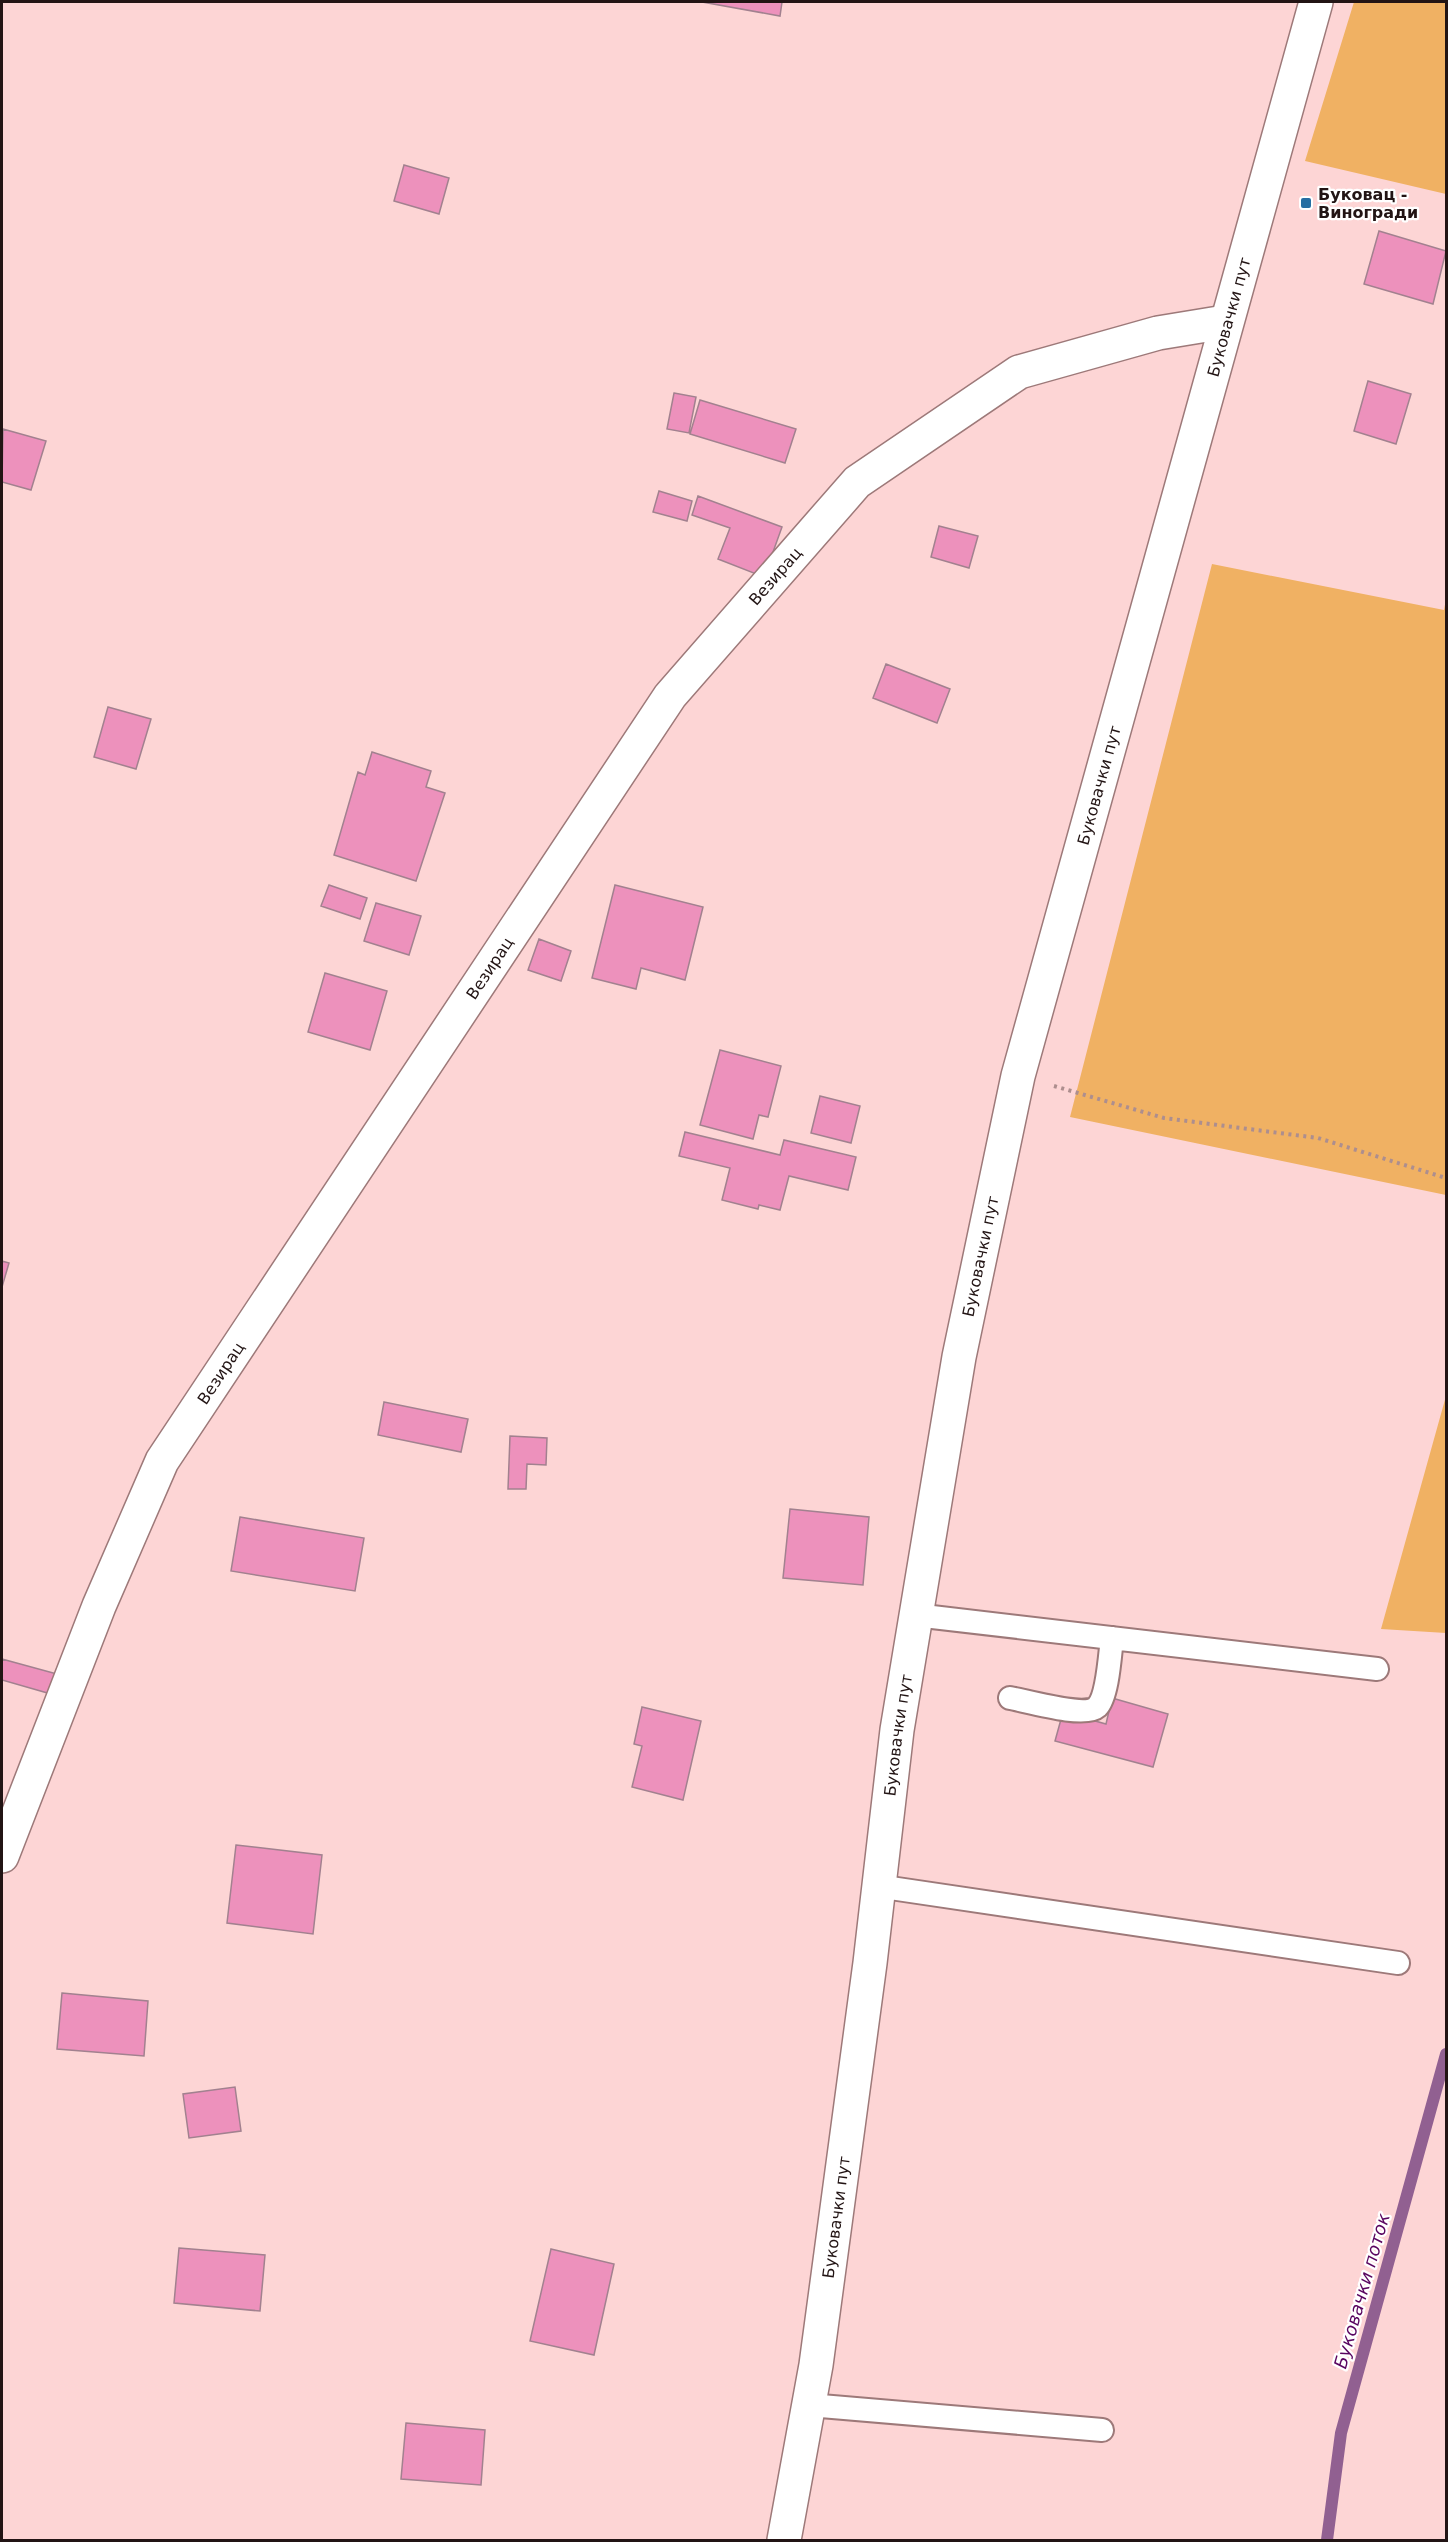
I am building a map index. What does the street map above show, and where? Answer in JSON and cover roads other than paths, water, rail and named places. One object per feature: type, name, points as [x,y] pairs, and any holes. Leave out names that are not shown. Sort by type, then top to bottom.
[{"type":"street","name":"Буковачки пут","points":[[783,2541],[809,2405],[915,1615],[959,1357],[1018,1076],[1225,322],[1316,2]]},
{"type":"street","name":"Везирац","points":[[2,1856],[99,1606],[162,1461],[670,696],[857,482],[1019,372],[1158,333],[1225,322]]},
{"type":"lane","points":[[915,1615],[1377,1669]]},
{"type":"lane","points":[[1010,1698],[1085,1713],[1097,1707],[1103,1696],[1113,1638]]},
{"type":"lane","points":[[877,1886],[1398,1963]]},
{"type":"lane","points":[[809,2405],[1102,2430]]},
{"type":"waterway","name":"Буковачки поток","points":[[1327,2540],[1341,2433],[1446,2054]]},
{"type":"place","name":"Буковац - Виногради","points":[[1306,203]]}]
